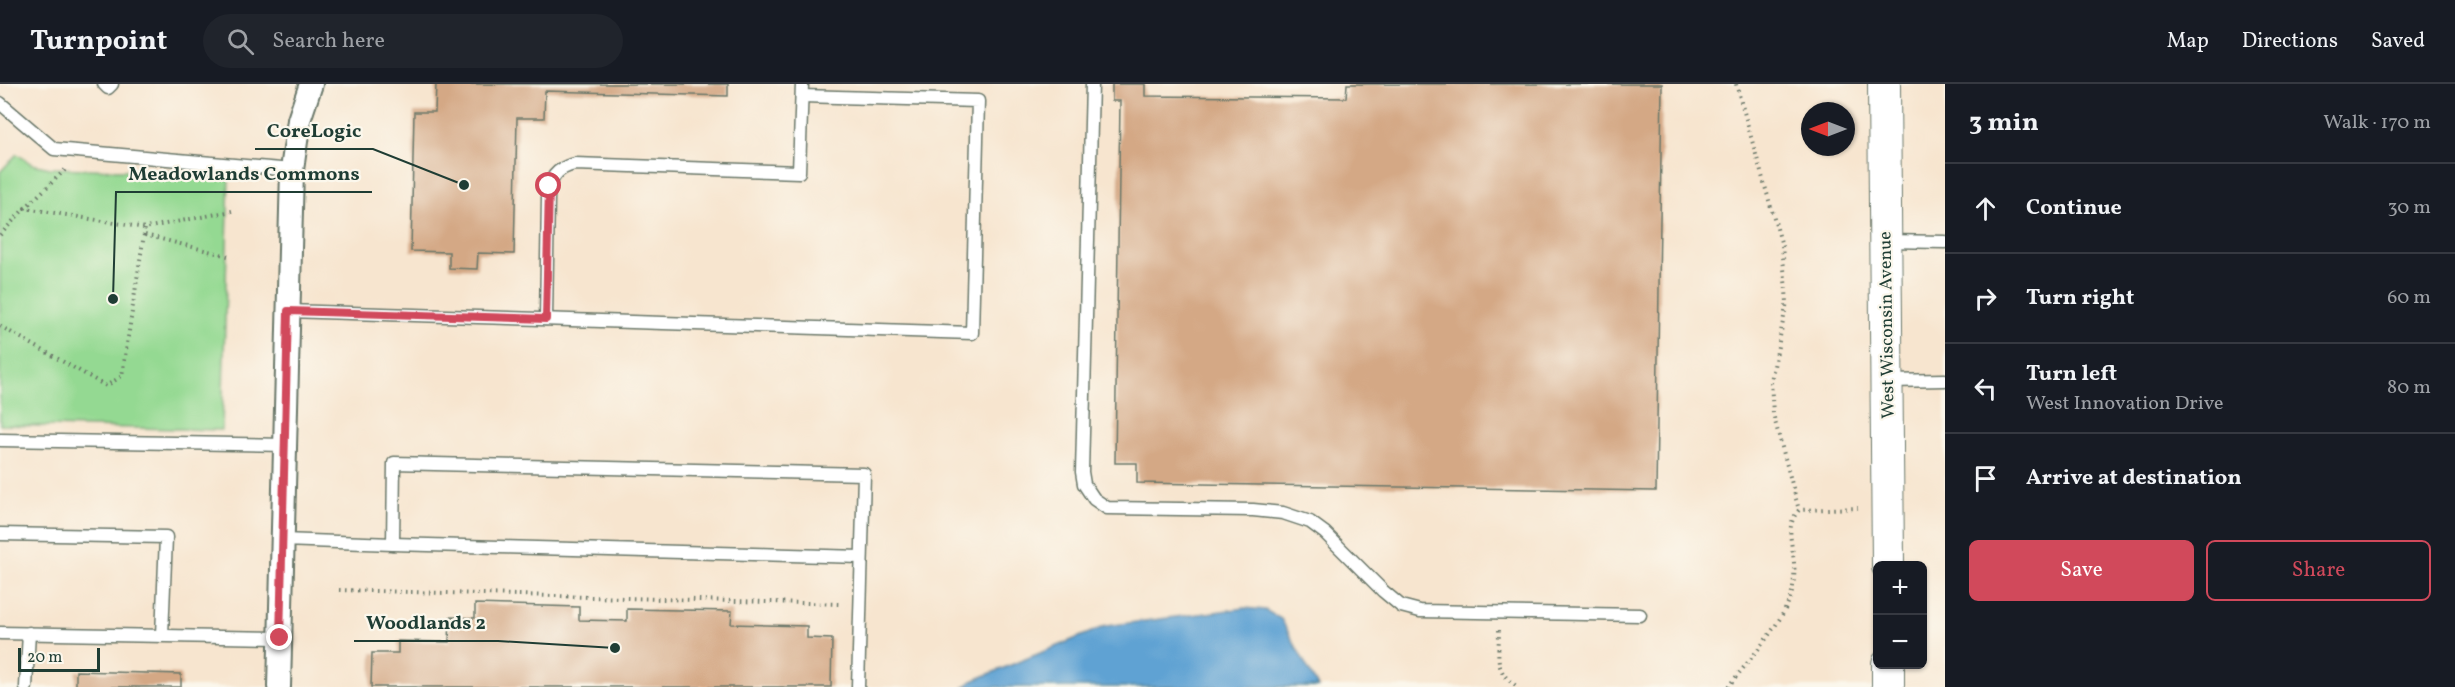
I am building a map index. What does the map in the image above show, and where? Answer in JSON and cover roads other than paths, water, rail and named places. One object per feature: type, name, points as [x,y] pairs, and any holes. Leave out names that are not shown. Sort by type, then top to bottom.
[{"type":"main road","name":"West Wisconsin Avenue","points":[[1884,84],[1888,561]]},
{"type":"main road","points":[[1888,669],[1888,687]]},
{"type":"street","points":[[279,687],[292,170],[298,120],[311,84]]},
{"type":"lane","points":[[104,84],[108,88],[112,84]]},
{"type":"lane","points":[[1092,84],[1082,472],[1084,484],[1094,499],[1107,508],[1200,508],[1283,513],[1310,522],[1325,533],[1401,606],[1420,611],[1640,615]]},
{"type":"lane","points":[[288,311],[972,333],[978,101],[802,90],[799,172],[575,164],[563,167],[554,175],[549,186],[546,319]]},
{"type":"lane","points":[[0,103],[54,149],[292,170]]},
{"type":"lane","points":[[1884,241],[1945,242]]},
{"type":"lane","points":[[1887,381],[1945,380]]},
{"type":"lane","points":[[0,440],[285,445]]},
{"type":"lane","points":[[393,544],[394,463],[864,474],[858,687]]},
{"type":"lane","points":[[0,534],[166,537],[162,635]]},
{"type":"lane","points":[[282,540],[861,557]]},
{"type":"lane","points":[[0,633],[280,638]]},
{"type":"lane","points":[[26,687],[29,633]]},
{"type":"water","points":[[1245,608],[1265,610],[1281,619],[1318,687],[964,687],[972,681],[1106,626]]},
{"type":"place","name":"CoreLogic","points":[[464,185]]},
{"type":"place","name":"Meadowlands Commons","points":[[113,299]]},
{"type":"place","name":"Woodlands 2","points":[[615,648]]}]
